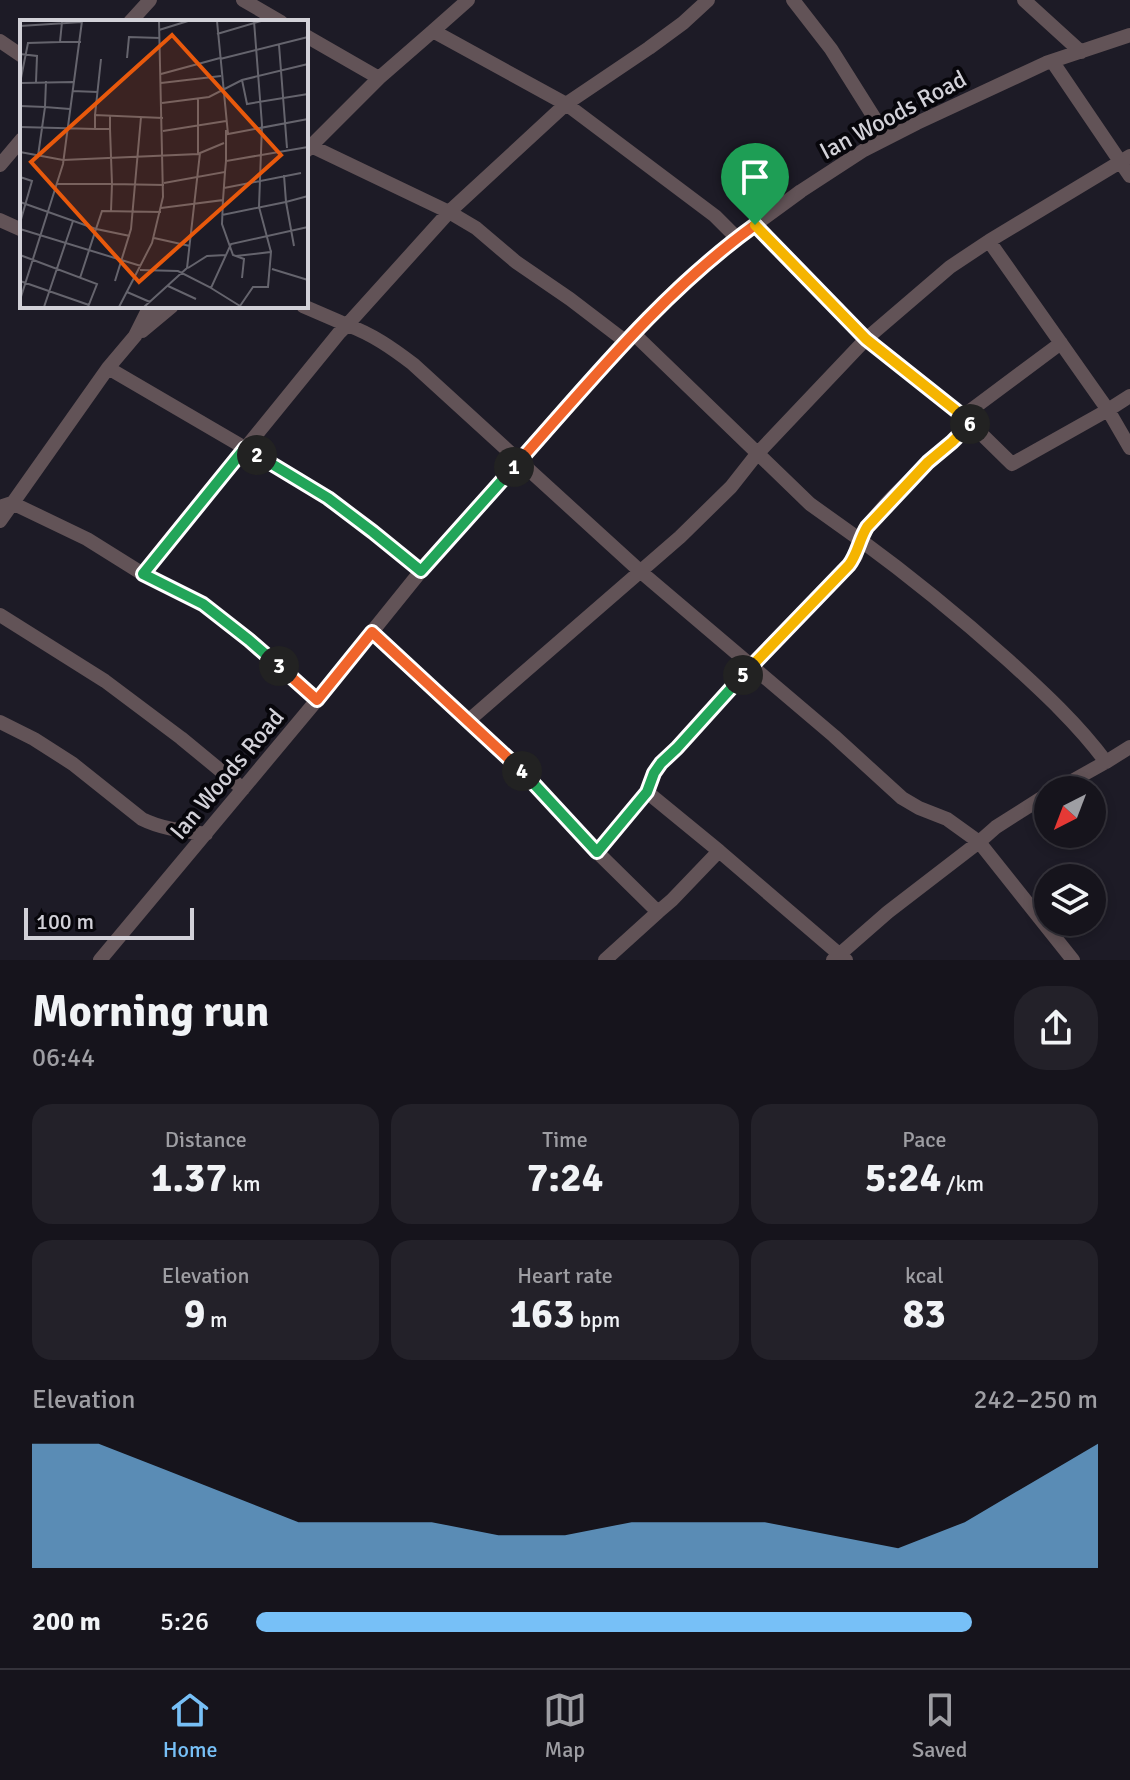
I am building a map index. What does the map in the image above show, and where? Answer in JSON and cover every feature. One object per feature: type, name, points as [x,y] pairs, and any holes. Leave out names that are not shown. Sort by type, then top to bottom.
[{"type":"street","points":[[132,20],[150,0]]},
{"type":"street","points":[[243,0],[278,20]]},
{"type":"street","points":[[468,0],[379,78],[308,149],[449,212],[476,228],[516,262],[629,337],[810,504],[920,584],[1029,679],[1089,739],[1106,762]]},
{"type":"street","points":[[143,574],[347,325],[449,212],[566,104],[649,48],[708,0]]},
{"type":"street","points":[[793,0],[831,49],[887,138]]},
{"type":"street","points":[[1024,0],[1081,52]]},
{"type":"street","points":[[433,31],[566,104],[715,216],[737,238]]},
{"type":"street","name":"Ian Woods Road","points":[[100,960],[421,571],[629,337],[684,282],[801,191],[864,150],[1052,61],[1130,35]]},
{"type":"street","points":[[308,37],[379,78]]},
{"type":"street","points":[[0,41],[20,55]]},
{"type":"street","points":[[1052,61],[1125,159],[1130,176]]},
{"type":"street","points":[[0,165],[20,141]]},
{"type":"street","points":[[468,721],[709,510],[757,454],[866,339],[950,267],[1125,159]]},
{"type":"street","points":[[0,220],[20,229]]},
{"type":"street","points":[[755,225],[866,339],[967,419],[1012,464],[1130,396]]},
{"type":"street","points":[[989,241],[1108,410],[1130,448]]},
{"type":"street","points":[[135,336],[149,308]]},
{"type":"street","points":[[0,521],[6,505],[108,368],[135,336],[170,308]]},
{"type":"street","points":[[308,308],[384,342],[413,364],[641,572],[902,798],[947,819],[979,842],[1073,960]]},
{"type":"street","points":[[597,852],[647,792],[661,763],[849,565],[856,556],[859,539],[867,527],[967,419],[1061,343]]},
{"type":"street","points":[[108,368],[328,498],[421,571]]},
{"type":"street","points":[[6,505],[87,539],[143,574],[203,604],[317,700]]},
{"type":"street","points":[[0,615],[105,681],[243,789]]},
{"type":"street","points":[[372,632],[519,768],[658,912]]},
{"type":"street","points":[[0,722],[73,764],[142,819],[169,829],[206,834]]},
{"type":"street","points":[[1081,776],[1130,747]]},
{"type":"street","points":[[647,792],[719,851],[839,958],[888,912],[996,827],[1034,803]]},
{"type":"street","points":[[605,960],[672,900],[719,851]]},
{"type":"route","points":[[755,225],[866,339],[971,423],[928,462],[867,527],[859,539],[856,556],[849,565],[661,763],[647,792],[597,852],[519,768],[372,632],[317,700],[203,604],[143,574],[245,448],[328,498],[421,571],[625,341],[684,282],[755,225]]}]
